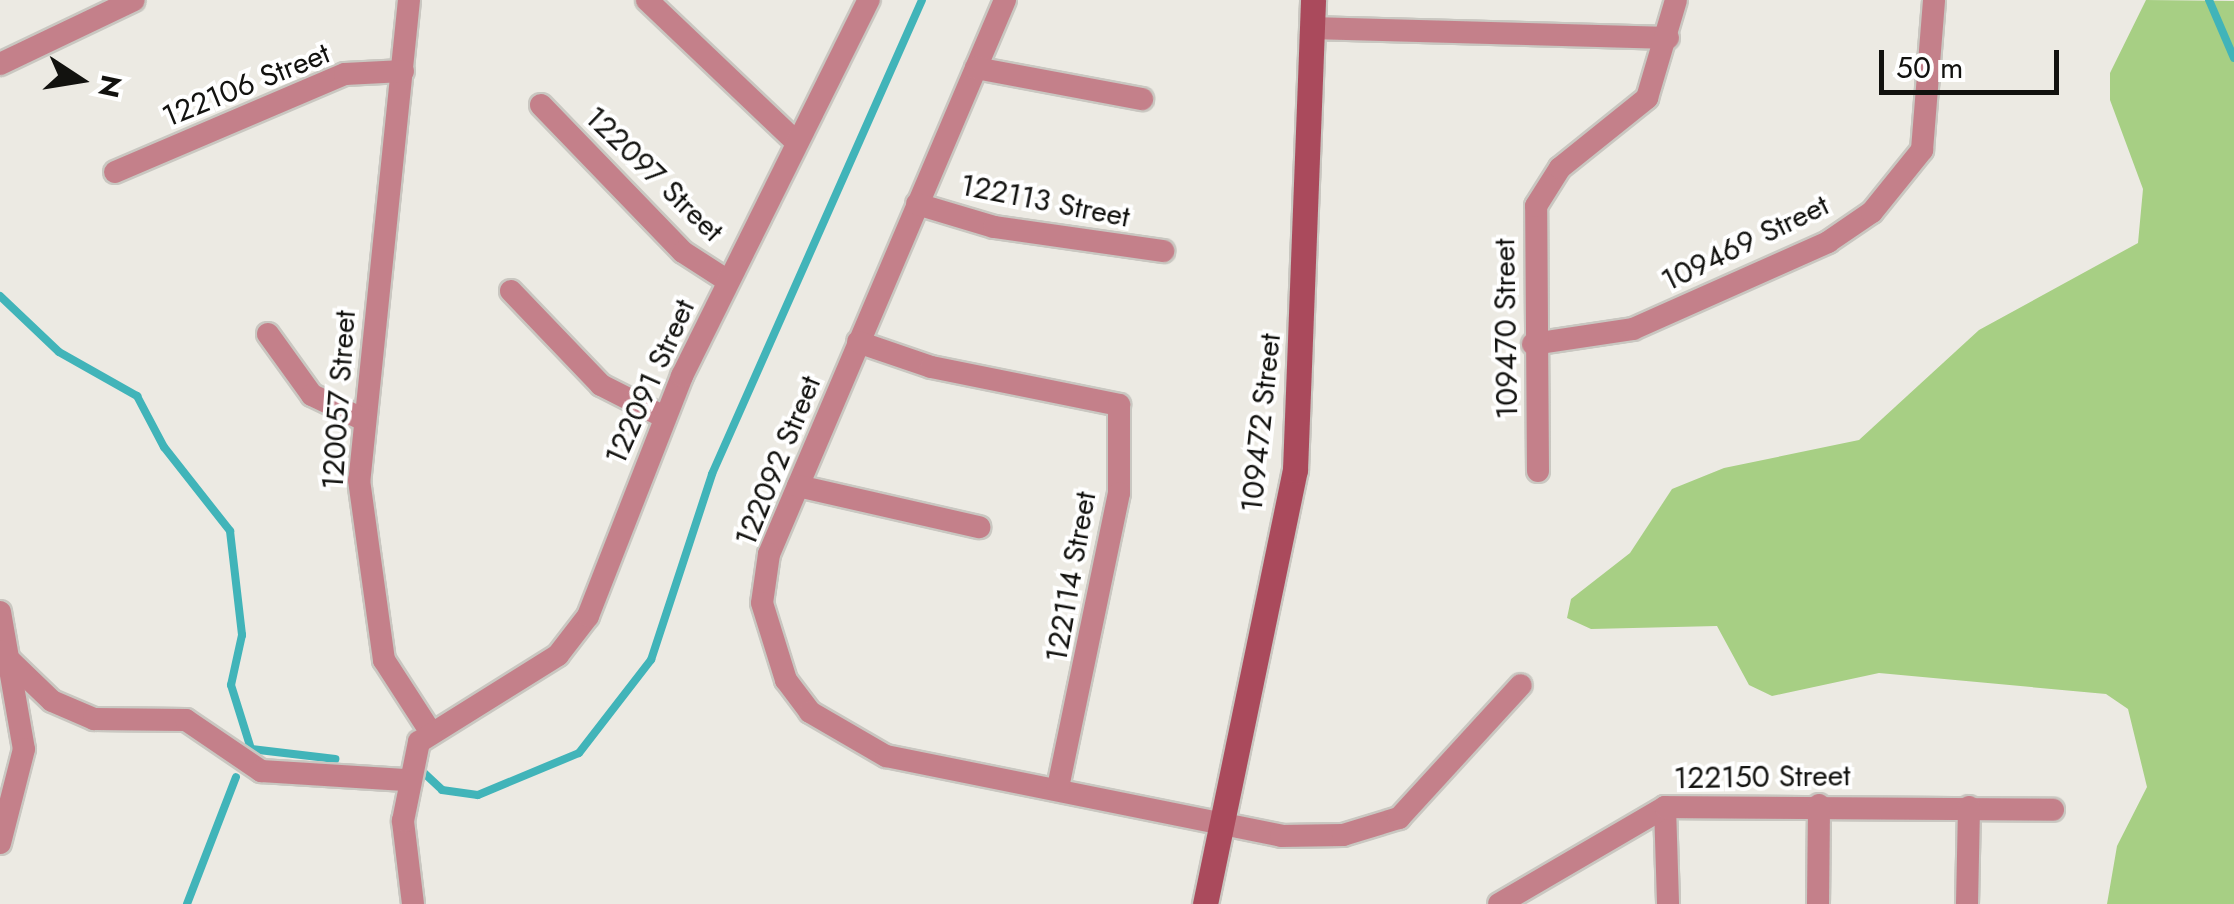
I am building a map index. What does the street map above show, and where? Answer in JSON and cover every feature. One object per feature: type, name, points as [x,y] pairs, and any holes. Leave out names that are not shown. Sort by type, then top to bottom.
[{"type":"street","points":[[0,64],[134,0]]},
{"type":"street","name":"120057 Street","points":[[409,0],[362,419],[359,480],[384,660],[428,728]]},
{"type":"street","points":[[647,0],[797,143]]},
{"type":"street","name":"122091 Street","points":[[428,728],[574,640],[664,417],[869,0]]},
{"type":"street","name":"122092 Street","points":[[1005,0],[770,554],[762,603],[786,680],[810,712],[886,756],[1058,788],[1224,826],[1342,835],[1399,818],[1521,686]]},
{"type":"street","name":"109472 Street","points":[[1205,904],[1295,470],[1312,0]]},
{"type":"street","name":"109470 Street","points":[[1538,472],[1533,344],[1542,189],[1647,98],[1668,38],[1676,0]]},
{"type":"street","name":"109469 Street","points":[[1533,344],[1633,328],[1828,242],[1872,212],[1922,150],[1934,0]]},
{"type":"street","points":[[1312,28],[1668,38]]},
{"type":"street","points":[[976,68],[1142,98]]},
{"type":"street","name":"122106 Street","points":[[115,172],[344,74],[403,72]]},
{"type":"street","name":"122097 Street","points":[[541,105],[683,252],[728,281]]},
{"type":"street","name":"122113 Street","points":[[918,204],[994,227],[1162,251]]},
{"type":"street","points":[[511,291],[601,385],[664,417]]},
{"type":"street","points":[[268,334],[312,395],[362,419]]},
{"type":"street","name":"122114 Street","points":[[858,342],[931,368],[1119,405],[1120,493],[1058,788]]},
{"type":"street","points":[[798,486],[979,526]]},
{"type":"street","points":[[0,612],[24,749],[0,843]]},
{"type":"street","points":[[4,651],[31,684],[94,719],[186,720],[260,771],[406,780]]},
{"type":"street","points":[[413,904],[406,780],[428,728]]},
{"type":"street","points":[[1818,904],[1820,805]]},
{"type":"street","name":"122150 Street","points":[[1513,900],[1664,807],[1820,805],[2052,810]]},
{"type":"street","points":[[1664,807],[1668,904]]},
{"type":"street","points":[[1967,904],[1969,807]]},
{"type":"green space","points":[[2146,0],[2234,1],[2234,904],[2107,904],[2117,846],[2147,787],[2128,709],[2106,694],[1879,673],[1772,696],[1749,685],[1717,626],[1591,629],[1567,618],[1571,599],[1630,553],[1672,489],[1724,468],[1859,440],[1979,330],[2138,243],[2143,189],[2110,100],[2110,73]]},
{"type":"waterway","points":[[423,772],[442,790],[478,795],[579,753],[651,660],[712,474],[922,0]]},
{"type":"waterway","points":[[2209,0],[2234,58]]},
{"type":"waterway","points":[[0,296],[59,352],[137,396],[164,447],[230,531],[242,635],[231,685],[251,749],[335,759]]},
{"type":"waterway","points":[[187,904],[236,777]]}]
